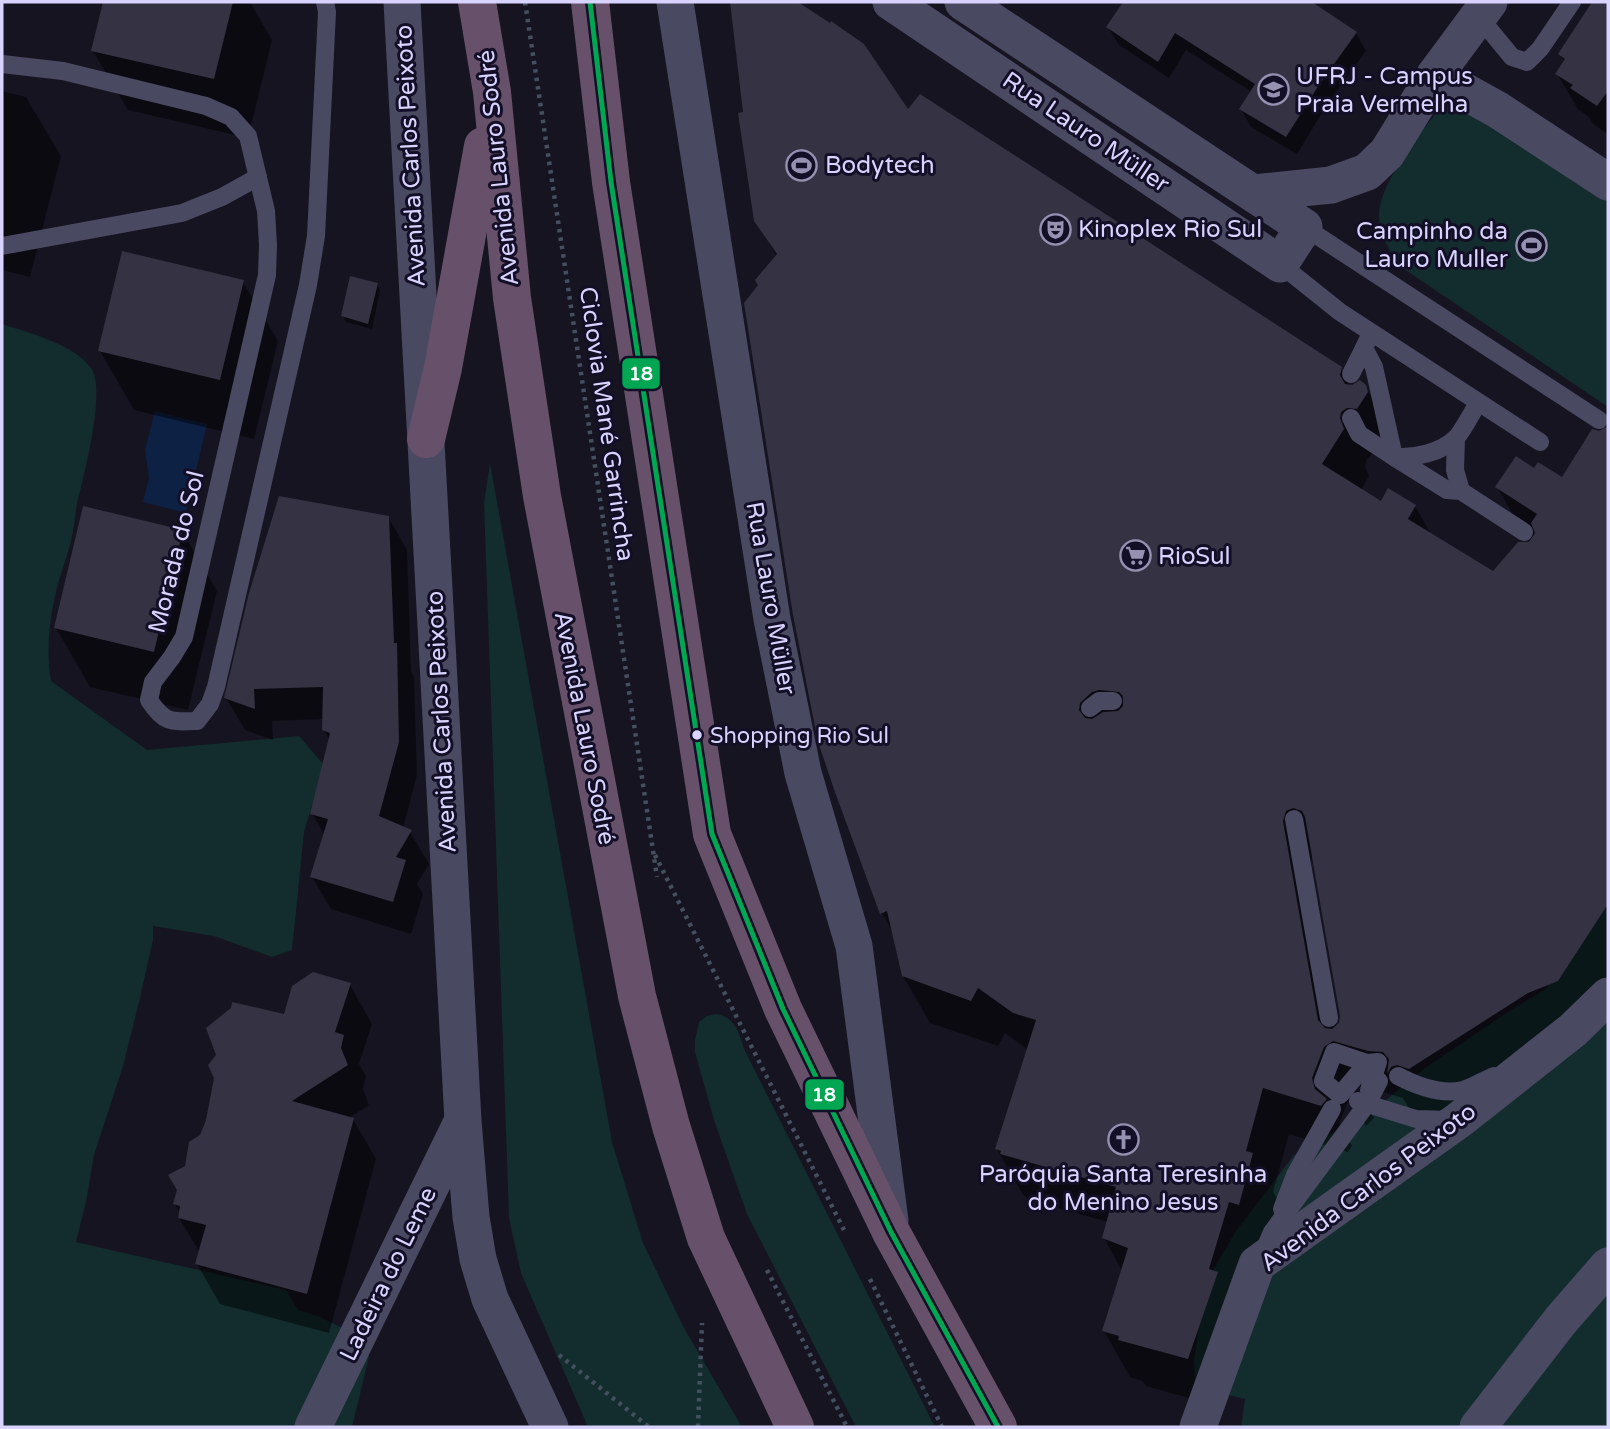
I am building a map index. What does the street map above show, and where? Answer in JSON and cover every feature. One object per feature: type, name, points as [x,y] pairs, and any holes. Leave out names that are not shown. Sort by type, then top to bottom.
[{"type":"highway","name":"Avenida Lauro Sodré","points":[[477,2],[492,92],[512,298],[542,496],[637,996],[671,1126],[706,1238],[795,1427]]},
{"type":"highway","points":[[590,2],[611,181],[712,834],[783,1009],[891,1232],[998,1427]]},
{"type":"highway","points":[[426,439],[443,368],[492,92]]},
{"type":"street","name":"Avenida Carlos Peixoto","points":[[402,2],[463,1121],[471,1217],[478,1259],[490,1299],[550,1427]]},
{"type":"street","name":"Rua Lauro Müller","points":[[675,2],[772,619],[803,773],[854,946],[891,1232]]},
{"type":"street","name":"Rua Lauro Müller","points":[[891,2],[1280,264]]},
{"type":"street","name":"Rua Lauro Müller","points":[[973,8],[1304,228]]},
{"type":"street","points":[[961,48],[973,8]]},
{"type":"street","points":[[1254,193],[1331,185],[1367,172],[1387,153],[1435,75],[1484,9]]},
{"type":"street","points":[[1435,75],[1498,110],[1608,182]]},
{"type":"street","points":[[1280,264],[1304,228]]},
{"type":"street","name":"Avenida Carlos Peixoto","points":[[1198,1427],[1265,1248],[1459,1120],[1573,1030],[1608,996]]},
{"type":"street","name":"Ladeira do Leme","points":[[313,1427],[463,1121]]},
{"type":"street","points":[[1478,1427],[1561,1320],[1608,1266]]},
{"type":"lane","name":"Morada do Sol","points":[[2,64],[63,71],[206,106],[231,117],[248,136],[266,211],[267,275],[184,637],[153,682],[149,700],[157,712],[171,722],[197,720],[210,704],[216,687],[316,236],[327,12],[325,2]]},
{"type":"lane","points":[[1484,9],[1512,57],[1527,62],[1540,49],[1572,2]]},
{"type":"lane","points":[[2,246],[182,213],[222,197],[258,177]]},
{"type":"lane","name":"Rua Lauro Müller","points":[[1304,228],[1599,420]]},
{"type":"lane","name":"Rua Lauro Müller","points":[[1280,264],[1340,312],[1368,340],[1540,442]]},
{"type":"lane","points":[[1351,374],[1368,340]]},
{"type":"lane","points":[[1368,340],[1394,457]]},
{"type":"lane","points":[[1461,491],[1455,470],[1456,438],[1478,403]]},
{"type":"lane","points":[[1351,418],[1359,434],[1447,489],[1461,491],[1524,532]]},
{"type":"lane","points":[[1394,457],[1409,458],[1425,454],[1456,438]]},
{"type":"lane","points":[[1090,708],[1099,701],[1113,701]]},
{"type":"lane","points":[[1294,819],[1329,1018]]},
{"type":"lane","points":[[1265,1248],[1365,1093],[1378,1061],[1334,1052],[1324,1083],[1340,1095],[1365,1093],[1416,1119],[1459,1120]]},
{"type":"lane","points":[[1398,1076],[1418,1086],[1440,1091],[1463,1090],[1500,1073],[1521,1071]]},
{"type":"lane","points":[[1265,1248],[1295,1175],[1332,1109]]},
{"type":"path","name":"Ciclovia Mané Garrincha","points":[[525,2],[658,887]]},
{"type":"path","points":[[653,851],[846,1235]]},
{"type":"path","points":[[763,1264],[848,1427]]},
{"type":"path","points":[[864,1269],[942,1427]]},
{"type":"path","points":[[698,1427],[703,1319]]},
{"type":"path","points":[[553,1350],[649,1427]]},
{"type":"green space","points":[[1450,95],[1608,201],[1608,407],[1401,267],[1386,244],[1379,217],[1387,187],[1395,170]]},
{"type":"green space","points":[[2,324],[50,340],[74,352],[91,368],[95,379],[92,435],[68,554],[52,614],[49,636],[51,681],[147,750],[299,736],[324,765],[304,832],[292,950],[272,957],[214,936],[153,926],[153,940],[139,1002],[123,1066],[94,1155],[76,1242],[286,1290],[298,1310],[320,1317],[358,1336],[369,1357],[352,1427],[2,1427]]},
{"type":"green space","points":[[490,463],[612,1142],[643,1243],[684,1328],[742,1427],[588,1427],[521,1273],[509,1218],[484,503]]},
{"type":"green space","points":[[1608,897],[1608,1427],[1241,1427],[1245,1399],[1195,1387],[1194,1359],[1206,1282],[1236,1231],[1294,1155],[1313,1140],[1349,1127],[1425,1068],[1546,989]]},
{"type":"green space","points":[[716,1014],[728,1019],[736,1027],[745,1051],[935,1427],[856,1427],[747,1214],[714,1120],[695,1052],[695,1040],[699,1022]]},
{"type":"water","points":[[155,411],[207,424],[186,513],[143,502],[149,478],[145,450]]},
{"type":"building","points":[[103,2],[233,2],[214,79],[91,51]]},
{"type":"building","name":"RioSul","points":[[730,2],[798,2],[830,23],[831,21],[864,44],[908,109],[920,94],[1342,367],[1340,375],[1345,384],[1352,385],[1360,380],[1366,385],[1368,392],[1357,409],[1347,408],[1341,412],[1344,429],[1322,464],[1381,501],[1388,488],[1416,505],[1408,519],[1493,571],[1518,542],[1529,542],[1535,533],[1531,523],[1537,514],[1495,487],[1516,456],[1534,468],[1538,462],[1562,477],[1592,429],[1599,431],[1608,426],[1608,904],[1558,981],[1528,993],[1409,1069],[1397,1065],[1391,1067],[1387,1074],[1389,1059],[1383,1052],[1368,1051],[1333,1041],[1324,1047],[1312,1078],[1315,1089],[1327,1099],[1321,1106],[1263,1088],[1246,1151],[1253,1153],[1239,1205],[1229,1202],[1209,1269],[1218,1272],[1188,1359],[1118,1340],[1119,1336],[1102,1331],[1128,1248],[1102,1238],[1116,1187],[1000,1154],[1001,1151],[995,1149],[1036,1020],[1013,1013],[978,988],[971,1001],[902,976],[887,911],[880,914],[836,795],[818,742],[793,615],[744,303],[758,285],[755,280],[777,254],[754,221],[738,113],[743,112]],"holes":[[[1092,692],[1119,692],[1123,696],[1123,706],[1118,711],[1103,712],[1092,719],[1085,718],[1079,710],[1080,703]],[[1293,808],[1302,811],[1305,817],[1340,1016],[1339,1023],[1332,1029],[1325,1028],[1318,1020],[1283,821],[1286,811]]]},
{"type":"building","points":[[1123,2],[1312,2],[1357,32],[1286,137],[1239,109],[1255,84],[1175,33],[1158,62],[1106,27]]},
{"type":"building","points":[[1592,2],[1608,2],[1608,91],[1597,106],[1570,88],[1573,85],[1555,74],[1565,59],[1558,54]]},
{"type":"building","points":[[122,251],[244,280],[220,380],[98,351]]},
{"type":"building","points":[[350,276],[378,283],[368,324],[341,316]]},
{"type":"building","points":[[279,496],[389,516],[394,643],[397,643],[399,742],[379,816],[412,830],[396,857],[406,860],[393,902],[310,877],[328,819],[310,814],[330,733],[322,730],[323,687],[254,689],[255,709],[224,698],[249,593]]},
{"type":"building","points":[[83,506],[183,530],[154,652],[54,628]]},
{"type":"building","points":[[313,972],[351,983],[335,1032],[344,1035],[341,1048],[348,1065],[292,1101],[354,1118],[307,1294],[195,1264],[206,1225],[178,1218],[180,1206],[173,1204],[177,1190],[168,1175],[185,1166],[189,1142],[200,1135],[206,1120],[214,1078],[208,1065],[216,1055],[206,1028],[231,1008],[232,1002],[284,1014],[292,986]]},
{"type":"transit line","name":"18","points":[[590,2],[611,182],[712,834],[783,1009],[891,1232],[998,1427]]},
{"type":"place","name":"UFRJ - Campus Praia Vermelha","points":[[1273,90]]},
{"type":"place","name":"Bodytech","points":[[802,165]]},
{"type":"place","name":"Kinoplex Rio Sul","points":[[1055,229]]},
{"type":"place","name":"Campinho da Lauro Muller","points":[[1531,245]]},
{"type":"place","name":"RioSul","points":[[1135,556]]},
{"type":"place","name":"Shopping Rio Sul","points":[[697,735]]},
{"type":"place","name":"Paróquia Santa Teresinha do Menino Jesus","points":[[1123,1140]]}]
